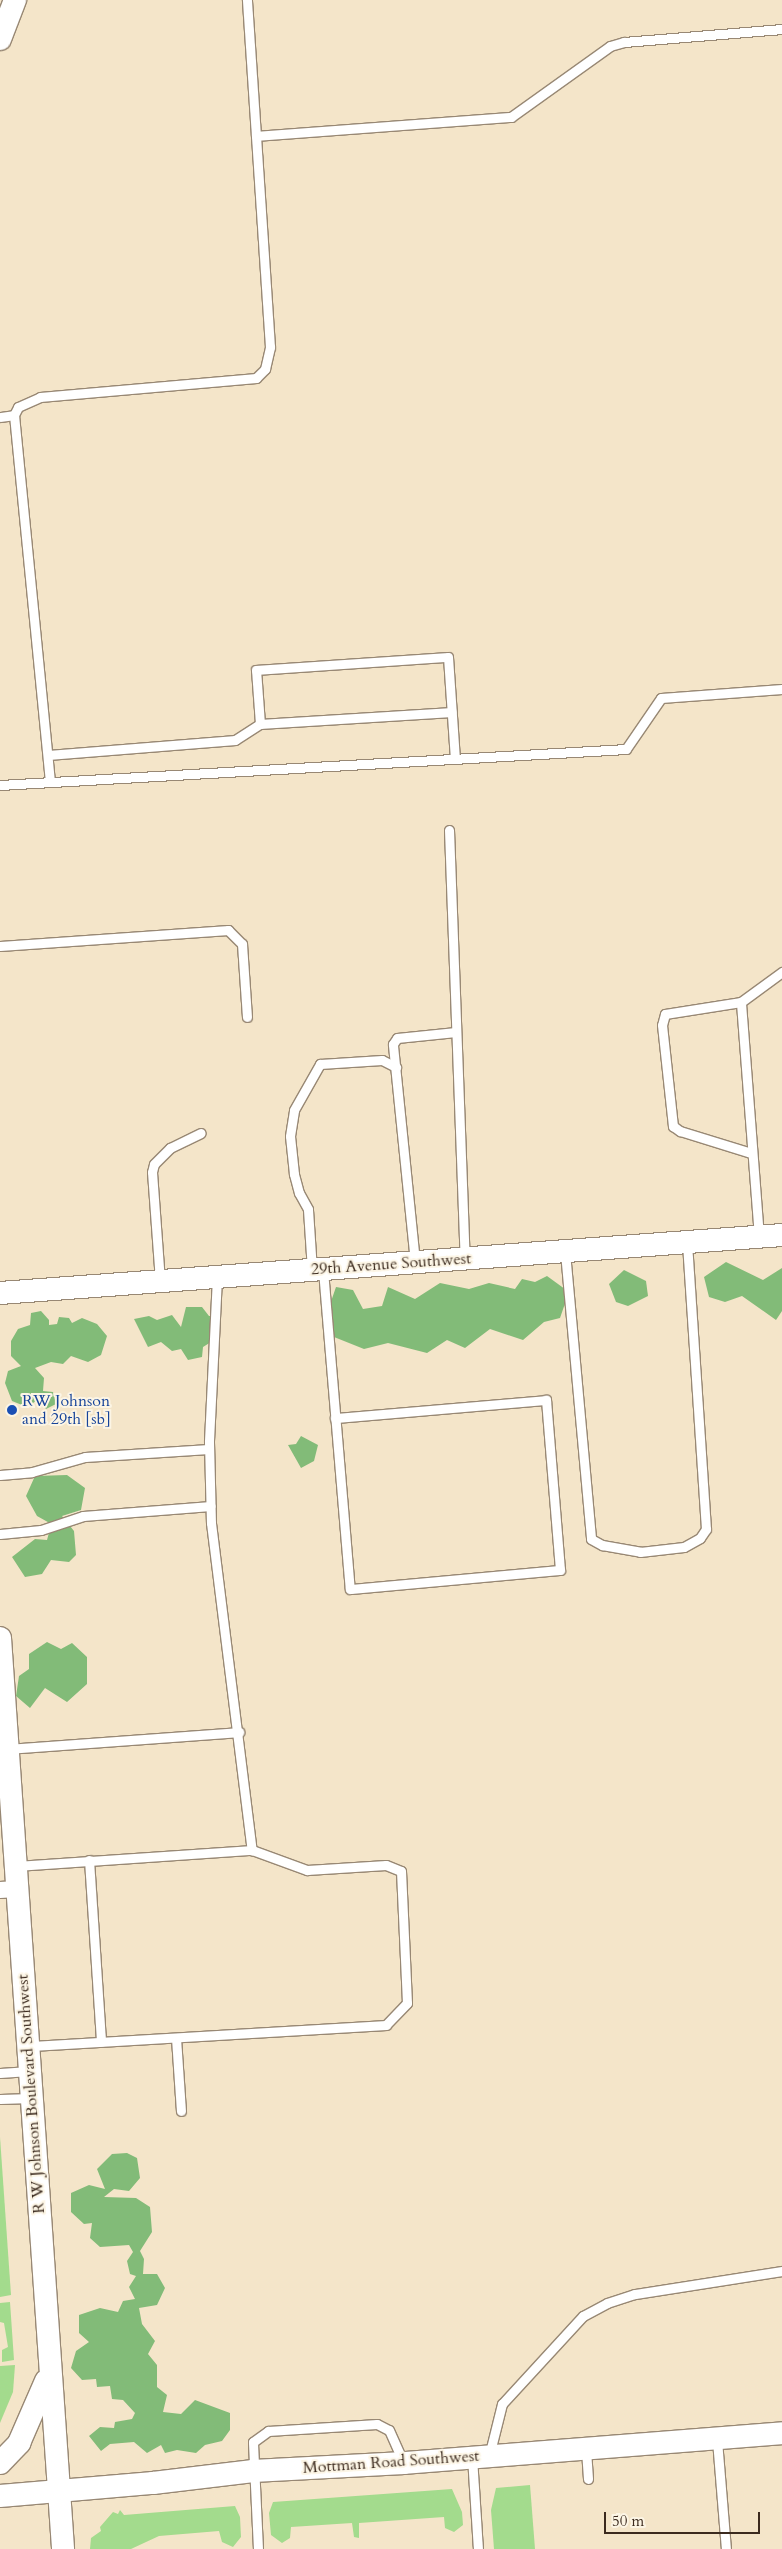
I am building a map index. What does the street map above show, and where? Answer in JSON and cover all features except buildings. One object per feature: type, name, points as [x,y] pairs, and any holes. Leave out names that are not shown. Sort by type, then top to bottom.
[{"type":"street","points":[[0,39],[15,0]]},
{"type":"street","name":"29th Avenue Southwest","points":[[0,1293],[782,1235]]},
{"type":"street","name":"R W Johnson Boulevard Southwest","points":[[0,1638],[15,1866],[8,1890],[28,2046],[49,2371],[63,2549]]},
{"type":"street","points":[[0,2464],[23,2437],[49,2371]]},
{"type":"street","name":"Mottman Road Southwest","points":[[0,2496],[253,2471],[404,2463],[782,2433]]},
{"type":"lane","points":[[50,782],[14,415],[18,407],[40,397],[256,378],[265,368],[270,347],[247,0]]},
{"type":"lane","points":[[256,136],[511,117],[610,46],[624,42],[782,29]]},
{"type":"lane","points":[[0,417],[14,415]]},
{"type":"lane","points":[[260,724],[256,670],[448,656],[455,759]]},
{"type":"lane","points":[[0,785],[626,748],[661,698],[782,689]]},
{"type":"lane","points":[[48,755],[235,740],[260,724],[452,712]]},
{"type":"lane","points":[[449,830],[464,1259]]},
{"type":"lane","points":[[0,946],[228,930],[242,944],[247,1017]]},
{"type":"lane","points":[[751,1153],[680,1131],[673,1126],[662,1025],[665,1014],[741,1002],[782,972]]},
{"type":"lane","points":[[741,1002],[751,1153],[759,1237]]},
{"type":"lane","points":[[415,1262],[393,1044],[397,1038],[456,1032]]},
{"type":"lane","points":[[335,1418],[546,1400],[560,1570],[350,1589],[335,1418],[317,1270],[308,1209],[299,1193],[294,1174],[290,1136],[294,1110],[320,1064],[375,1060],[396,1067]]},
{"type":"lane","points":[[160,1281],[152,1172],[154,1164],[170,1148],[201,1133]]},
{"type":"lane","points":[[565,1251],[591,1539],[602,1545],[640,1552],[684,1547],[700,1538],[706,1529],[687,1242]]},
{"type":"lane","points":[[217,1277],[209,1449],[211,1506],[252,1850]]},
{"type":"lane","points":[[0,1475],[32,1472],[85,1457],[209,1449]]},
{"type":"lane","points":[[0,1534],[41,1530],[83,1516],[211,1506]]},
{"type":"lane","points":[[8,1748],[239,1732]]},
{"type":"lane","points":[[15,1866],[252,1850],[307,1870],[386,1865],[401,1871],[408,2003],[386,2025],[28,2046]]},
{"type":"lane","points":[[89,1860],[101,2042]]},
{"type":"lane","points":[[176,2038],[181,2111]]},
{"type":"lane","points":[[0,2074],[29,2071]]},
{"type":"lane","points":[[0,2100],[31,2098]]},
{"type":"lane","points":[[478,2549],[481,2456],[502,2404],[583,2316],[607,2303],[635,2294],[782,2271]]},
{"type":"lane","points":[[258,2549],[253,2442],[268,2431],[377,2424],[389,2430],[404,2463]]},
{"type":"lane","points":[[716,2439],[726,2549]]},
{"type":"lane","points":[[586,2449],[588,2480]]},
{"type":"green space","points":[[726,1262],[763,1280],[782,1268],[782,1311],[776,1320],[742,1296],[725,1302],[709,1297],[704,1277]]},
{"type":"green space","points":[[624,1270],[646,1281],[648,1296],[628,1306],[616,1302],[609,1284]]},
{"type":"green space","points":[[547,1276],[569,1292],[560,1318],[544,1322],[523,1340],[490,1329],[465,1348],[447,1340],[427,1353],[388,1343],[364,1349],[334,1337],[326,1316],[336,1287],[353,1290],[363,1309],[382,1306],[388,1287],[415,1299],[440,1283],[469,1289],[489,1283],[515,1289],[522,1279],[535,1282]]},
{"type":"green space","points":[[186,1307],[202,1307],[209,1316],[213,1316],[211,1342],[203,1347],[202,1357],[188,1360],[181,1349],[172,1351],[161,1342],[148,1347],[134,1319],[149,1316],[157,1320],[172,1315],[181,1327]]},
{"type":"green space","points":[[41,1311],[49,1320],[49,1325],[57,1324],[59,1317],[69,1318],[72,1323],[82,1318],[97,1324],[107,1336],[101,1355],[88,1362],[71,1356],[63,1364],[51,1362],[35,1368],[44,1378],[43,1391],[53,1392],[56,1404],[46,1409],[39,1399],[27,1407],[12,1401],[5,1383],[8,1371],[21,1366],[11,1356],[11,1341],[18,1329],[30,1325],[31,1313]]},
{"type":"green space","points":[[301,1436],[318,1445],[314,1461],[301,1468],[288,1445],[296,1444]]},
{"type":"green space","points":[[67,1475],[85,1488],[81,1510],[62,1516],[74,1531],[76,1555],[69,1562],[51,1560],[42,1574],[25,1577],[12,1557],[35,1539],[47,1540],[50,1529],[55,1526],[37,1516],[26,1496],[35,1476]]},
{"type":"green space","points":[[47,1642],[61,1649],[72,1643],[87,1657],[87,1684],[67,1702],[45,1688],[30,1708],[16,1696],[19,1676],[29,1669],[29,1654]]},
{"type":"green space","points":[[0,2137],[11,2295],[0,2297]]},
{"type":"green space","points":[[127,2153],[137,2158],[140,2178],[129,2191],[114,2189],[104,2197],[136,2198],[150,2207],[152,2232],[140,2251],[144,2259],[143,2274],[157,2274],[165,2288],[157,2305],[139,2308],[142,2324],[155,2341],[148,2354],[157,2365],[157,2387],[167,2395],[163,2412],[181,2414],[195,2400],[230,2413],[230,2430],[222,2441],[205,2445],[196,2453],[177,2450],[165,2453],[161,2445],[147,2453],[134,2442],[110,2444],[101,2451],[89,2436],[100,2427],[114,2428],[115,2422],[132,2419],[135,2413],[123,2400],[112,2399],[110,2386],[97,2387],[96,2379],[82,2380],[71,2368],[76,2351],[89,2342],[79,2333],[79,2315],[100,2308],[118,2312],[123,2301],[135,2299],[129,2287],[136,2276],[130,2274],[127,2261],[133,2252],[129,2245],[100,2247],[90,2238],[92,2223],[84,2224],[71,2212],[71,2193],[89,2185],[105,2189],[97,2169],[112,2154]]},
{"type":"green space","points":[[10,2302],[14,2360],[2,2362],[2,2350],[8,2347],[4,2323],[0,2322],[0,2303]]},
{"type":"green space","points":[[15,2365],[13,2392],[0,2423],[0,2366]]},
{"type":"green space","points":[[530,2485],[535,2549],[494,2549],[491,2510],[496,2488]]},
{"type":"green space","points":[[452,2489],[462,2512],[463,2525],[454,2532],[445,2528],[444,2517],[359,2523],[359,2538],[354,2537],[352,2523],[291,2527],[290,2538],[282,2543],[271,2535],[269,2513],[273,2502]]},
{"type":"green space","points":[[235,2506],[240,2517],[241,2537],[233,2547],[222,2542],[219,2531],[159,2536],[131,2549],[90,2549],[91,2538],[101,2531],[100,2527],[113,2512],[118,2514],[120,2510],[124,2515]]},
{"type":"place","name":"RW Johnson and 29th [sb]","points":[[12,1410]]}]
